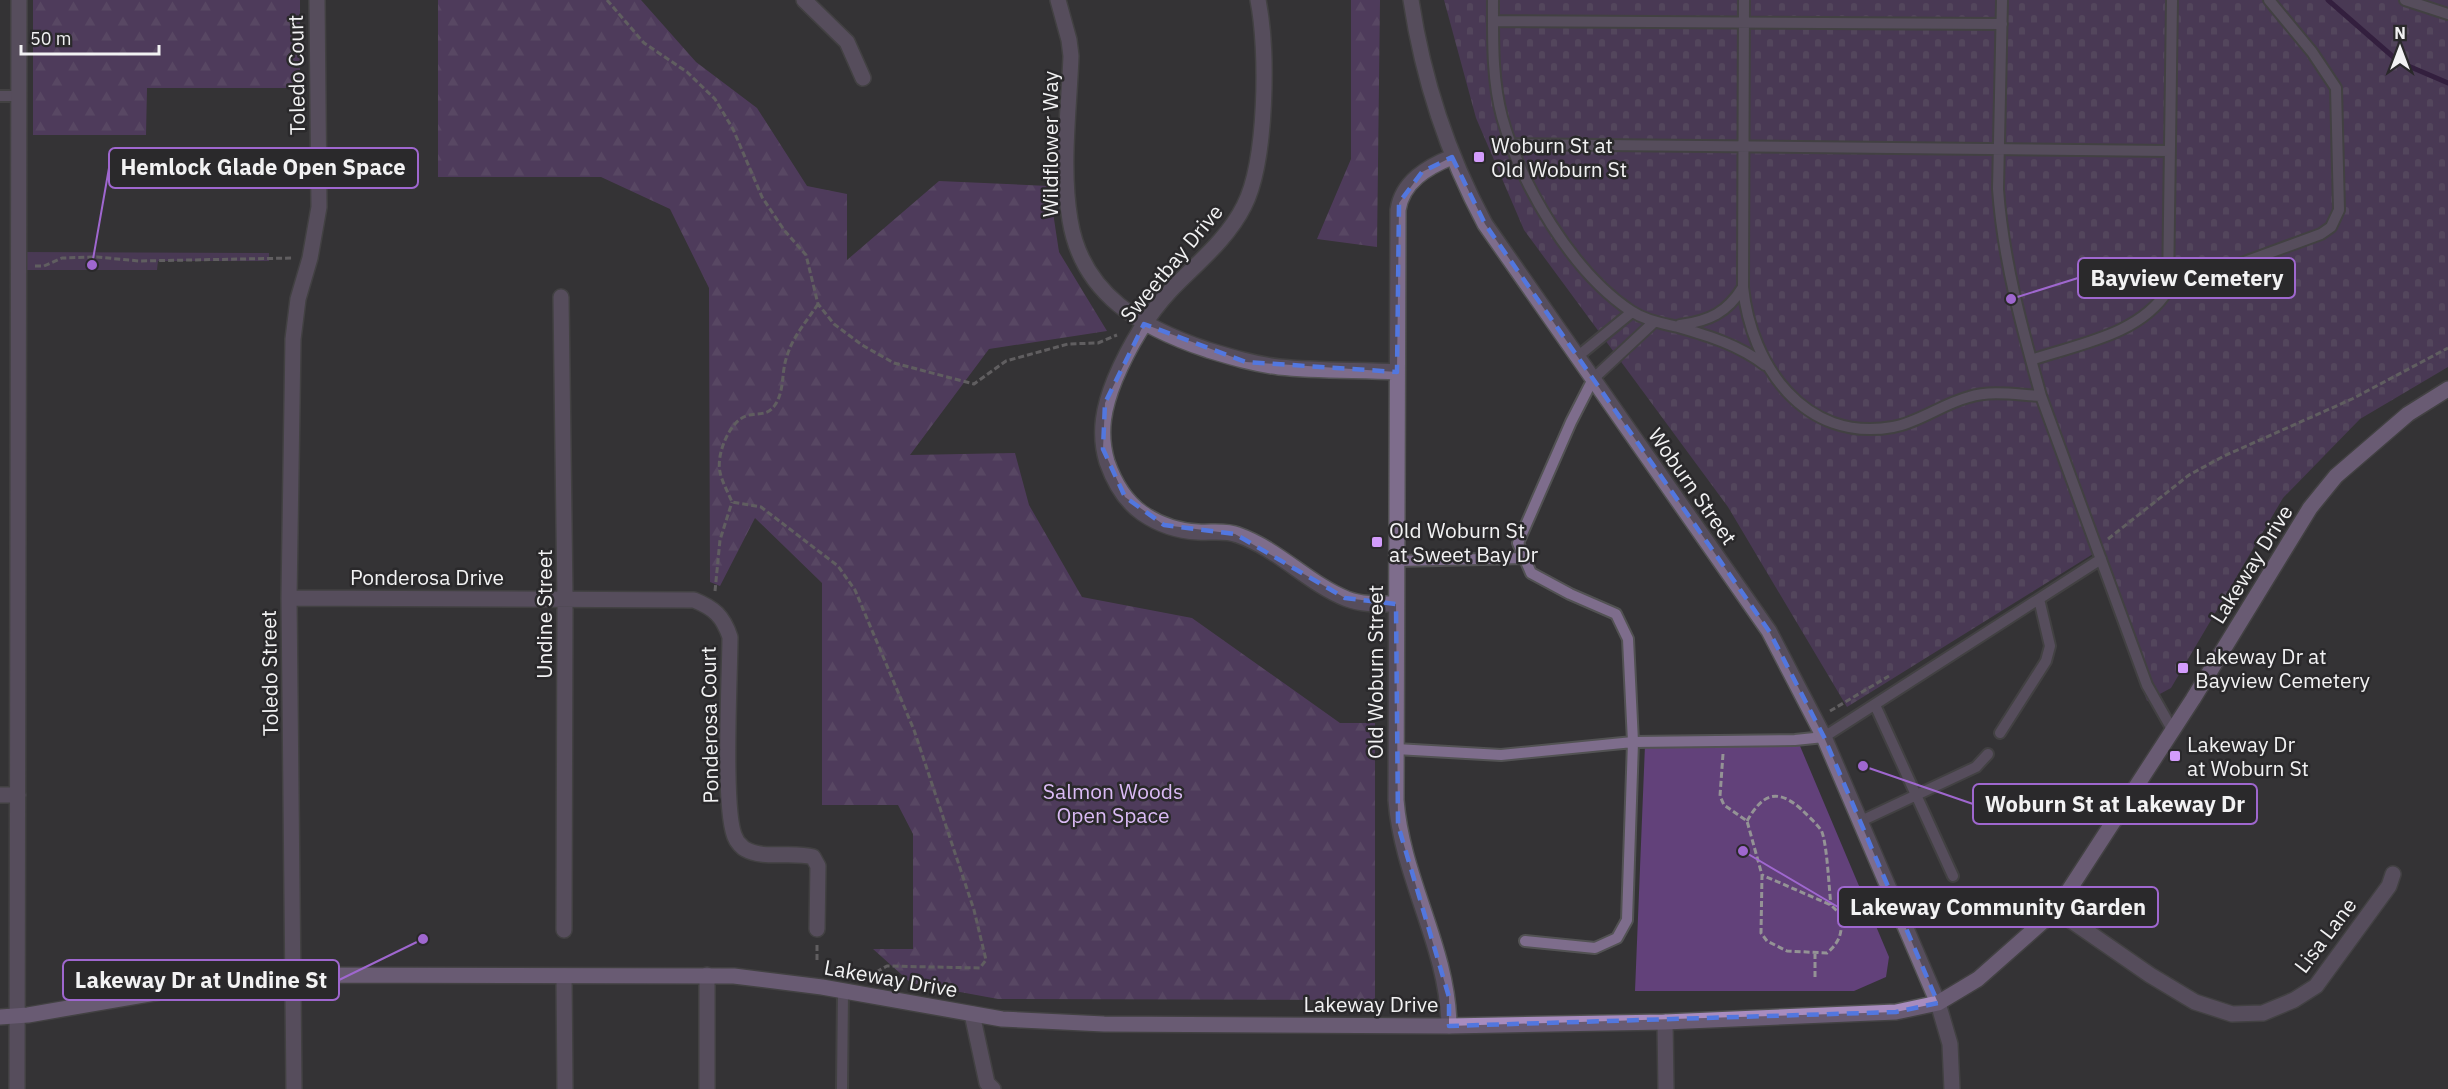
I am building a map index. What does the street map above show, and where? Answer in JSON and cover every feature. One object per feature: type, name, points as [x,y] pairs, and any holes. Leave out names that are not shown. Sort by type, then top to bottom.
[{"type":"main road","name":"Lakeway Drive","points":[[0,1017],[219,982],[294,975],[707,975],[786,981],[972,1014],[1063,1023],[1449,1026],[1665,1022],[1896,1012],[1938,1003],[1978,979],[2056,910],[2173,731],[2310,508],[2336,477],[2408,414],[2448,389]]},
{"type":"street","points":[[17,1089],[18,0]]},
{"type":"street","name":"Toledo Court","points":[[310,258],[319,207],[317,0]]},
{"type":"street","points":[[804,0],[847,42],[863,78]]},
{"type":"street","name":"Wildflower Way","points":[[1058,0],[1071,56],[1067,185],[1070,220],[1074,238],[1090,274],[1106,294],[1144,324],[1191,344],[1246,362],[1310,369],[1397,372]]},
{"type":"street","name":"Sweetbay Drive","points":[[1258,0],[1263,52],[1262,109],[1258,164],[1253,186],[1232,227],[1170,291],[1128,348],[1105,403],[1102,421],[1103,449],[1112,477],[1125,497],[1142,513],[1164,525],[1186,531],[1235,534],[1256,542],[1345,598],[1364,603],[1396,604]]},
{"type":"street","name":"Woburn Street","points":[[1411,0],[1420,57],[1452,157],[1485,224],[1768,631],[1824,737],[1938,1003],[1950,1044],[1952,1089]]},
{"type":"street","name":"Old Woburn Street","points":[[1449,1026],[1449,997],[1435,947],[1402,851],[1395,800],[1399,203],[1407,188],[1422,172],[1452,157]]},
{"type":"street","name":"Toledo Street","points":[[294,1089],[289,598],[293,339],[298,298],[310,258]]},
{"type":"street","name":"Undine Street","points":[[561,297],[565,599],[564,930]]},
{"type":"street","name":"Ponderosa Drive","points":[[289,598],[565,599]]},
{"type":"street","name":"Ponderosa Court","points":[[565,599],[693,600],[712,607],[724,620],[730,637],[729,794],[736,840],[751,851],[803,854],[813,857],[818,866],[817,928]]},
{"type":"street","points":[[0,795],[18,795]]},
{"type":"street","name":"Lisa Lane","points":[[2056,910],[2150,975],[2195,1002],[2232,1014],[2263,1013],[2294,1000],[2316,986],[2389,886],[2393,874]]},
{"type":"street","points":[[707,975],[707,1089]]},
{"type":"street","points":[[564,976],[565,1089]]},
{"type":"street","points":[[972,1014],[987,1083],[993,1089]]},
{"type":"street","points":[[1665,1022],[1666,1089]]},
{"type":"lane","points":[[1493,0],[1497,90],[1512,144],[1535,194],[1562,240],[1595,279],[1632,312],[1654,322],[1722,340],[1754,356],[1770,369]]},
{"type":"lane","points":[[1744,0],[1743,287],[1746,313],[1754,340],[1770,369],[1788,394],[1818,416],[1854,428],[1873,429],[1910,423],[1971,396],[2000,394],[2041,396]]},
{"type":"lane","points":[[2002,0],[1998,189],[2004,249],[2041,396],[2147,685],[2173,731]]},
{"type":"lane","points":[[2031,360],[2109,334],[2136,322],[2159,305],[2168,290],[2172,0]]},
{"type":"lane","points":[[2168,290],[2321,234],[2337,219],[2339,210],[2336,88],[2312,52],[2269,0]]},
{"type":"lane","points":[[2405,0],[2448,14]]},
{"type":"lane","points":[[1493,21],[2002,24]]},
{"type":"lane","points":[[0,96],[18,96]]},
{"type":"lane","points":[[1512,144],[2170,151]]},
{"type":"lane","points":[[1675,326],[1700,322],[1721,313],[1733,303],[1743,287]]},
{"type":"lane","points":[[1577,357],[1632,312]]},
{"type":"lane","points":[[1525,941],[1595,948],[1617,938],[1627,920],[1633,742],[1628,639],[1616,614],[1570,594],[1532,573],[1518,543],[1571,422],[1593,379],[1654,322]]},
{"type":"lane","points":[[1396,561],[1525,558]]},
{"type":"lane","points":[[1396,749],[1501,754],[1633,742],[1824,737],[2101,559]]},
{"type":"lane","points":[[2000,733],[2046,661],[2050,646],[2039,599]]},
{"type":"lane","points":[[1875,705],[1953,876]]},
{"type":"lane","points":[[1861,821],[1976,767],[1988,754]]},
{"type":"lane","points":[[843,991],[843,1089]]},
{"type":"path","points":[[607,0],[644,43],[687,72],[715,99],[733,129],[762,197],[784,230],[806,255],[818,304],[834,324],[862,345],[894,363],[967,384],[980,381],[1006,361],[1025,354],[1068,344],[1098,343],[1144,324]]},
{"type":"path","points":[[18,266],[44,266],[62,258],[97,257],[139,261],[310,258]]},
{"type":"path","points":[[715,592],[720,540],[732,502],[719,470],[724,441],[740,418],[764,414],[774,406],[781,392],[786,359],[792,341],[818,304]]},
{"type":"path","points":[[2352,399],[2448,348]]},
{"type":"path","points":[[732,502],[761,507],[838,566],[855,590],[914,730],[974,909],[986,960],[980,968],[886,966],[878,972]]},
{"type":"path","points":[[1724,741],[1720,796],[1724,805],[1747,821],[1762,875],[1761,933],[1767,941],[1787,951],[1827,953],[1837,945],[1841,937],[1840,914],[1831,905],[1762,875]]},
{"type":"path","points":[[1747,821],[1756,805],[1765,798],[1775,796],[1788,798],[1803,811],[1822,831],[1831,905]]},
{"type":"path","points":[[1815,953],[1815,980]]},
{"type":"highlighted area","points":[[1452,157],[1485,224],[1769,631],[1824,737],[1938,1003],[1896,1012],[1449,1026],[1449,997],[1398,825],[1396,604],[1345,598],[1235,534],[1164,525],[1125,497],[1103,449],[1105,403],[1144,324],[1246,362],[1397,372],[1399,203],[1422,172]]},
{"type":"green space","points":[[33,0],[300,0],[300,88],[147,88],[146,135],[33,135]]},
{"type":"green space","name":"Salmon Woods Open Space","points":[[438,0],[641,0],[696,62],[757,108],[807,186],[847,194],[847,260],[939,181],[1049,186],[1059,252],[1107,331],[989,349],[910,455],[1015,453],[1029,505],[1082,597],[1192,618],[1340,723],[1375,723],[1375,1000],[998,999],[911,983],[873,949],[913,949],[913,834],[898,805],[822,805],[822,583],[755,518],[720,586],[710,582],[709,288],[670,209],[601,177],[438,177]]},
{"type":"green space","points":[[1351,0],[1380,0],[1377,247],[1317,239],[1351,159]]},
{"type":"green space","points":[[1444,0],[2448,0],[2448,367],[2360,419],[2283,498],[2171,688],[2147,701],[2093,554],[1847,707],[1728,507],[1524,230],[1476,118]]},
{"type":"green space","points":[[26,252],[269,253],[269,261],[158,261],[157,270],[26,270]]},
{"type":"green space","points":[[1645,745],[1800,746],[1889,957],[1886,977],[1854,991],[1635,991]]},
{"type":"waterway","points":[[2328,0],[2399,62],[2448,83]]},
{"type":"place","name":"Woburn St at Old Woburn St","points":[[1479,157]]},
{"type":"place","name":"Hemlock Glade Open Space","points":[[92,265]]},
{"type":"place","name":"Bayview Cemetery","points":[[2011,299]]},
{"type":"place","name":"Old Woburn St at Sweet Bay Dr","points":[[1377,542]]},
{"type":"place","name":"Lakeway Dr at Bayview Cemetery","points":[[2183,668]]},
{"type":"place","name":"Lakeway Dr at Woburn St","points":[[2175,756]]},
{"type":"place","name":"Woburn St at Lakeway Dr","points":[[1863,766]]},
{"type":"place","name":"Lakeway Community Garden","points":[[1743,851]]},
{"type":"place","name":"Lakeway Dr at Undine St","points":[[423,939]]}]
